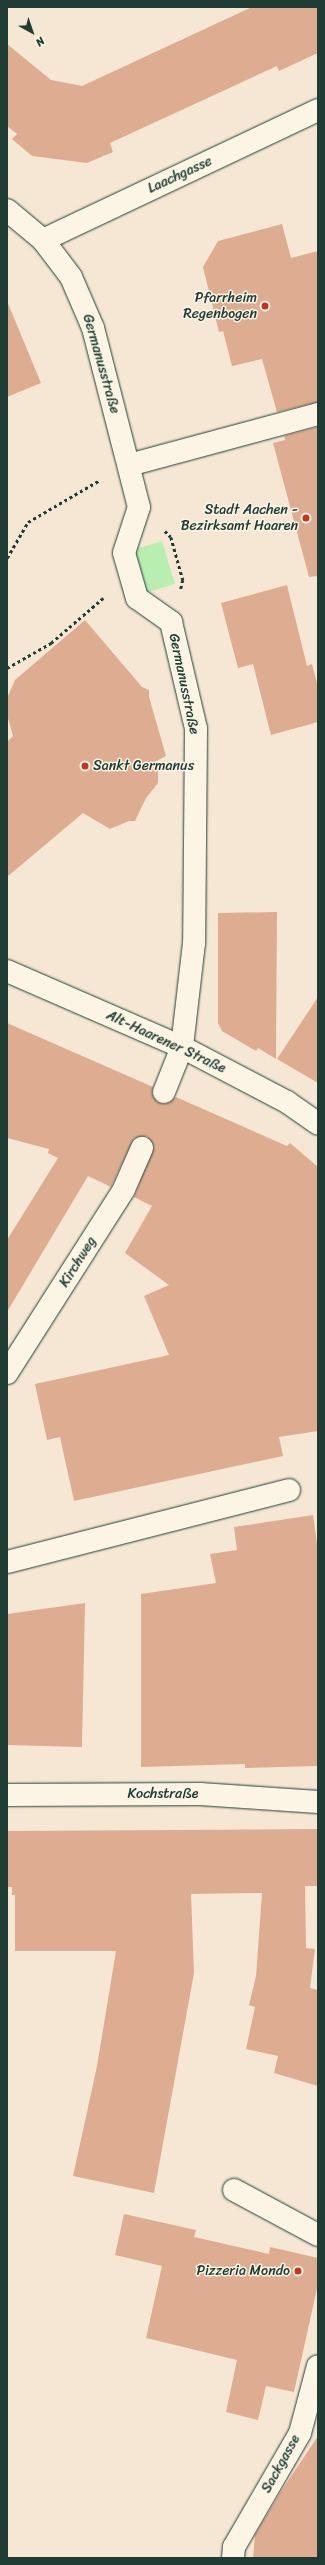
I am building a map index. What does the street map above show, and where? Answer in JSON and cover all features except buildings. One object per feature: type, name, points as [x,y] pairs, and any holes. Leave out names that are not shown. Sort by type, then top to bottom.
[{"type":"street","name":"Laachgasse","points":[[43,240],[318,110]]},
{"type":"street","name":"Germanusstraße","points":[[7,210],[43,240],[71,277],[93,328],[139,507],[124,553],[129,576],[137,598],[171,622],[196,729],[194,943],[182,1047]]},
{"type":"street","points":[[129,465],[318,414]]},
{"type":"street","name":"Alt-Haarener Straße","points":[[7,971],[182,1047],[287,1102],[318,1124]]},
{"type":"street","points":[[164,1092],[182,1047]]},
{"type":"street","name":"Kirchweg","points":[[7,1374],[124,1189],[142,1148]]},
{"type":"street","points":[[7,1562],[289,1490]]},
{"type":"street","name":"Kochstraße","points":[[7,1795],[200,1794],[318,1802]]},
{"type":"street","points":[[234,2190],[318,2235]]},
{"type":"street","name":"Sackgasse","points":[[233,2558],[234,2547],[300,2433],[318,2366]]},
{"type":"path","points":[[7,558],[28,522],[129,465]]},
{"type":"path","points":[[139,507],[171,537],[184,580],[171,622]]},
{"type":"path","points":[[7,668],[51,643],[129,576]]},
{"type":"green space","points":[[162,541],[175,584],[145,593],[132,550]]},
{"type":"place","name":"Pfarrheim Regenbogen","points":[[265,306]]},
{"type":"place","name":"Stadt Aachen - Bezirksamt Haaren","points":[[306,518]]},
{"type":"place","name":"Sankt Germanus","points":[[85,766]]},
{"type":"place","name":"Pizzeria Mondo","points":[[298,2271]]}]
